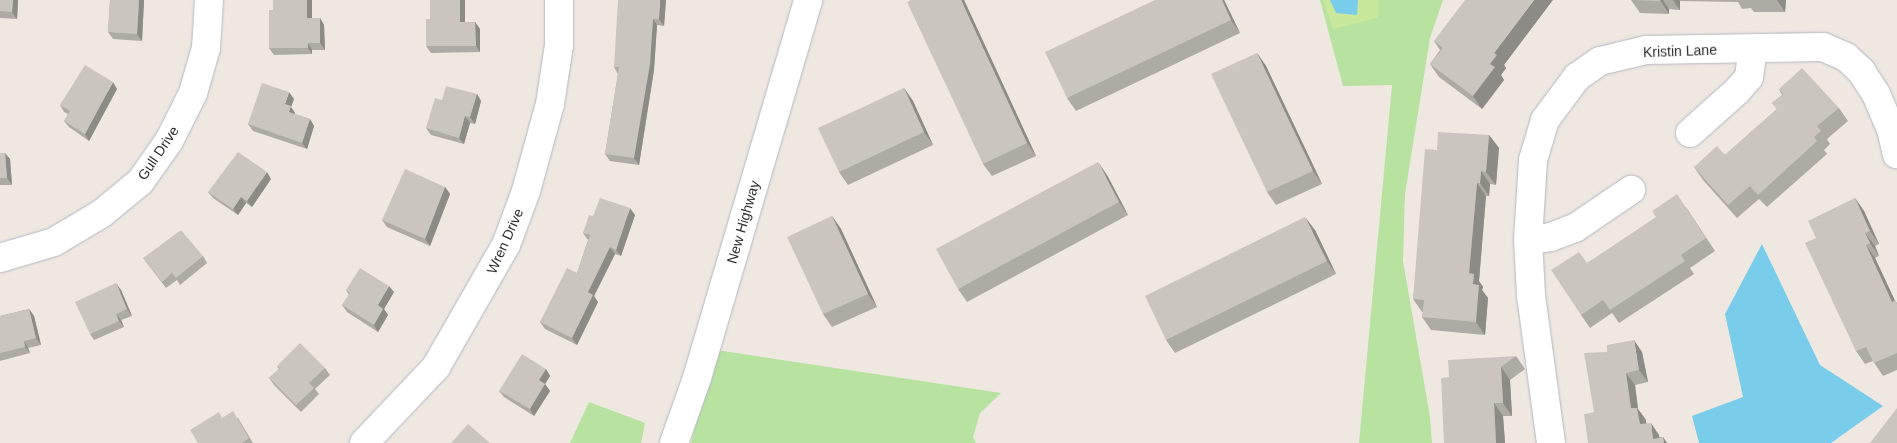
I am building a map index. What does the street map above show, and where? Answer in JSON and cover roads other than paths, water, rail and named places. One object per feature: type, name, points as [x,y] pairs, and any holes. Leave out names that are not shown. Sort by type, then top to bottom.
[{"type":"street","name":"Gull Drive","points":[[0,258],[54,242],[101,214],[140,182],[169,140],[193,93],[206,48],[210,0]]},
{"type":"street","name":"Wren Drive","points":[[364,443],[436,367],[506,245],[526,191],[550,104],[559,45],[559,0]]},
{"type":"street","name":"New Highway","points":[[674,443],[697,378],[808,0]]},
{"type":"street","points":[[1690,133],[1737,91],[1749,77],[1753,48]]},
{"type":"street","name":"Kristin Lane","points":[[1551,443],[1531,295],[1528,240],[1533,160],[1545,120],[1577,77],[1600,61],[1646,50],[1823,48],[1846,57],[1861,71],[1876,94],[1891,130],[1897,154]]},
{"type":"street","points":[[1528,240],[1551,237],[1575,228],[1631,190]]},
{"type":"water","points":[[1330,0],[1358,0],[1357,15],[1336,13]]},
{"type":"water","points":[[1762,244],[1820,365],[1883,406],[1831,443],[1699,443],[1692,416],[1743,397],[1725,314]]}]
